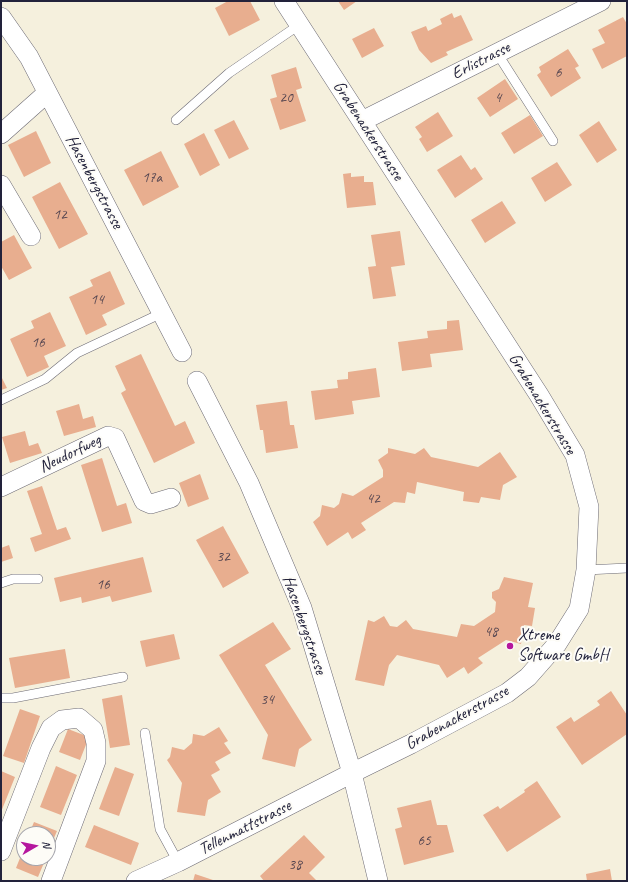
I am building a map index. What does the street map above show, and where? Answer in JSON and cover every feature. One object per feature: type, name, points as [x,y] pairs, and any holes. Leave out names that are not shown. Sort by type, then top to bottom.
[{"type":"street","name":"Grabenackerstrasse","points":[[284,1],[539,395],[575,455],[589,508],[586,570],[579,609],[557,644],[528,677],[507,693],[411,744],[352,773]]},
{"type":"street","name":"Erlistrasse","points":[[362,121],[601,1]]},
{"type":"street","name":"Hasenbergstrasse","points":[[1,17],[29,57],[182,352]]},
{"type":"street","points":[[1,134],[47,93]]},
{"type":"street","points":[[1,185],[31,236]]},
{"type":"street","name":"Hasenbergstrasse","points":[[197,381],[249,483],[302,608],[352,773],[378,881]]},
{"type":"street","name":"Neudorfweg","points":[[1,487],[108,436],[116,438],[144,501],[151,504],[171,498]]},
{"type":"street","points":[[1,851],[41,748],[51,728],[62,720],[79,718],[93,730],[96,743],[96,761],[51,881]]},
{"type":"street","name":"Tellenmattstrasse","points":[[136,881],[178,862],[352,773]]},
{"type":"lane","points":[[176,120],[229,73],[299,25]]},
{"type":"lane","points":[[497,53],[552,141]]},
{"type":"lane","points":[[1,400],[45,379],[78,353],[162,313]]},
{"type":"lane","points":[[586,570],[627,568]]},
{"type":"lane","points":[[1,583],[13,579],[38,579]]},
{"type":"lane","points":[[1,698],[14,698],[123,677]]},
{"type":"lane","points":[[145,733],[160,829],[178,862]]},
{"type":"building","points":[[228,1],[250,1],[260,20],[229,36],[215,8]]},
{"type":"building","points":[[338,1],[357,1],[344,10]]},
{"type":"building","points":[[452,13],[454,18],[461,15],[473,40],[446,52],[448,55],[431,63],[419,50],[411,32],[426,26],[428,31],[442,24],[440,19]]},
{"type":"building","points":[[623,17],[627,24],[627,56],[602,69],[592,49],[605,43],[598,30]]},
{"type":"building","points":[[374,28],[384,46],[362,58],[352,39]]},
{"type":"building","points":[[568,49],[579,66],[575,68],[581,78],[551,97],[537,75],[541,72],[539,67]]},
{"type":"building","points":[[296,67],[302,88],[296,90],[306,121],[280,130],[270,99],[277,97],[271,75]]},
{"type":"building","points":[[505,79],[518,99],[490,117],[477,98]]},
{"type":"building","points":[[438,112],[453,136],[427,152],[419,139],[422,137],[415,127]]},
{"type":"building","points":[[530,115],[543,136],[514,154],[501,133]]},
{"type":"building","points":[[234,120],[249,149],[229,159],[214,130]]},
{"type":"building","points":[[599,121],[617,150],[597,163],[579,135]]},
{"type":"building","points":[[36,131],[51,163],[24,177],[8,145]]},
{"type":"building","points":[[204,133],[220,165],[200,176],[184,144]]},
{"type":"building","points":[[161,151],[179,187],[143,206],[124,170]]},
{"type":"building","points":[[461,155],[471,170],[475,167],[483,179],[455,198],[437,170]]},
{"type":"building","points":[[557,162],[572,185],[545,202],[531,178]]},
{"type":"building","points":[[351,173],[351,177],[364,176],[364,182],[373,182],[376,205],[347,208],[343,174]]},
{"type":"building","points":[[60,182],[88,234],[59,249],[32,197]]},
{"type":"building","points":[[502,201],[516,223],[485,243],[471,220]]},
{"type":"building","points":[[400,231],[405,265],[391,267],[396,296],[373,299],[368,267],[376,266],[371,235]]},
{"type":"building","points":[[14,235],[32,268],[9,280],[1,266],[1,242]]},
{"type":"building","points":[[110,271],[125,304],[102,315],[107,325],[86,335],[69,297],[93,286],[90,280]]},
{"type":"building","points":[[50,312],[66,346],[44,356],[49,367],[27,377],[10,339],[34,328],[31,321]]},
{"type":"building","points":[[459,320],[463,350],[430,354],[432,367],[402,371],[398,342],[428,338],[427,331],[447,329],[447,321]]},
{"type":"building","points":[[141,354],[175,426],[185,421],[195,443],[154,463],[121,393],[126,390],[115,366]]},
{"type":"building","points":[[376,368],[380,397],[352,401],[354,414],[315,420],[311,391],[338,388],[337,380],[348,379],[348,372]]},
{"type":"building","points":[[1,376],[7,388],[1,390]]},
{"type":"building","points":[[287,401],[290,425],[294,425],[298,448],[266,453],[263,430],[260,430],[256,405]]},
{"type":"building","points":[[79,404],[83,419],[93,416],[96,427],[64,436],[56,411]]},
{"type":"building","points":[[25,431],[29,446],[38,443],[42,453],[10,463],[2,437]]},
{"type":"building","points":[[388,448],[415,454],[424,448],[431,457],[478,467],[500,452],[517,477],[503,485],[500,500],[481,497],[479,503],[463,501],[464,492],[417,482],[415,494],[407,492],[405,503],[394,502],[361,523],[366,530],[352,539],[348,532],[327,546],[313,522],[320,516],[322,505],[334,508],[339,504],[342,493],[353,496],[383,477],[383,470],[378,460],[388,453]]},
{"type":"building","points":[[102,458],[117,506],[126,503],[132,523],[102,532],[81,465]]},
{"type":"building","points":[[200,474],[209,499],[188,507],[179,483]]},
{"type":"building","points":[[42,486],[57,530],[66,527],[71,539],[35,552],[30,538],[42,534],[27,491]]},
{"type":"building","points":[[223,526],[249,573],[223,588],[196,540]]},
{"type":"building","points":[[9,545],[13,558],[1,562],[1,548]]},
{"type":"building","points":[[143,557],[152,592],[112,602],[110,596],[82,603],[81,597],[60,602],[54,578]]},
{"type":"building","points":[[504,577],[533,583],[528,607],[535,608],[532,626],[524,625],[521,644],[506,640],[478,658],[483,663],[468,674],[464,667],[447,678],[439,665],[397,655],[389,665],[384,686],[355,680],[368,620],[374,622],[384,616],[390,626],[397,627],[406,620],[413,629],[457,637],[461,624],[474,626],[495,612],[496,602],[492,598],[492,592],[499,589]]},
{"type":"building","points":[[273,622],[291,649],[265,665],[312,740],[299,749],[295,767],[262,759],[268,735],[219,655]]},
{"type":"building","points":[[174,634],[180,659],[146,667],[140,641]]},
{"type":"building","points":[[65,649],[70,678],[15,688],[9,658]]},
{"type":"building","points":[[611,691],[627,715],[627,734],[582,765],[556,727],[571,717],[574,722],[600,705],[597,701]]},
{"type":"building","points":[[122,695],[130,745],[110,748],[102,699]]},
{"type":"building","points":[[20,709],[40,716],[24,763],[3,756]]},
{"type":"building","points":[[219,727],[228,741],[224,743],[231,753],[215,762],[220,770],[211,775],[221,792],[208,800],[205,816],[177,812],[182,783],[167,760],[170,757],[172,747],[184,750],[192,743],[193,734],[204,736]]},
{"type":"building","points":[[68,729],[89,737],[80,760],[59,752]]},
{"type":"building","points":[[56,766],[77,775],[61,815],[40,807]]},
{"type":"building","points":[[115,767],[134,774],[119,816],[99,809]]},
{"type":"building","points":[[1,771],[15,777],[1,812]]},
{"type":"building","points":[[537,781],[561,817],[507,852],[483,815],[498,806],[500,809],[525,792],[524,790]]},
{"type":"building","points":[[431,800],[437,825],[447,825],[454,852],[404,865],[395,829],[402,827],[397,808]]},
{"type":"building","points":[[34,822],[44,826],[32,826]]},
{"type":"building","points":[[94,825],[139,843],[131,865],[85,847]]},
{"type":"building","points":[[304,835],[325,857],[309,873],[317,881],[264,881],[260,876]]},
{"type":"building","points":[[17,866],[43,866],[38,877],[16,868]]},
{"type":"building","points":[[610,869],[612,881],[587,881],[586,874]]},
{"type":"building","points":[[195,874],[216,881],[193,881]]},
{"type":"place","name":"Xtreme Software GmbH","points":[[510,646]]}]
